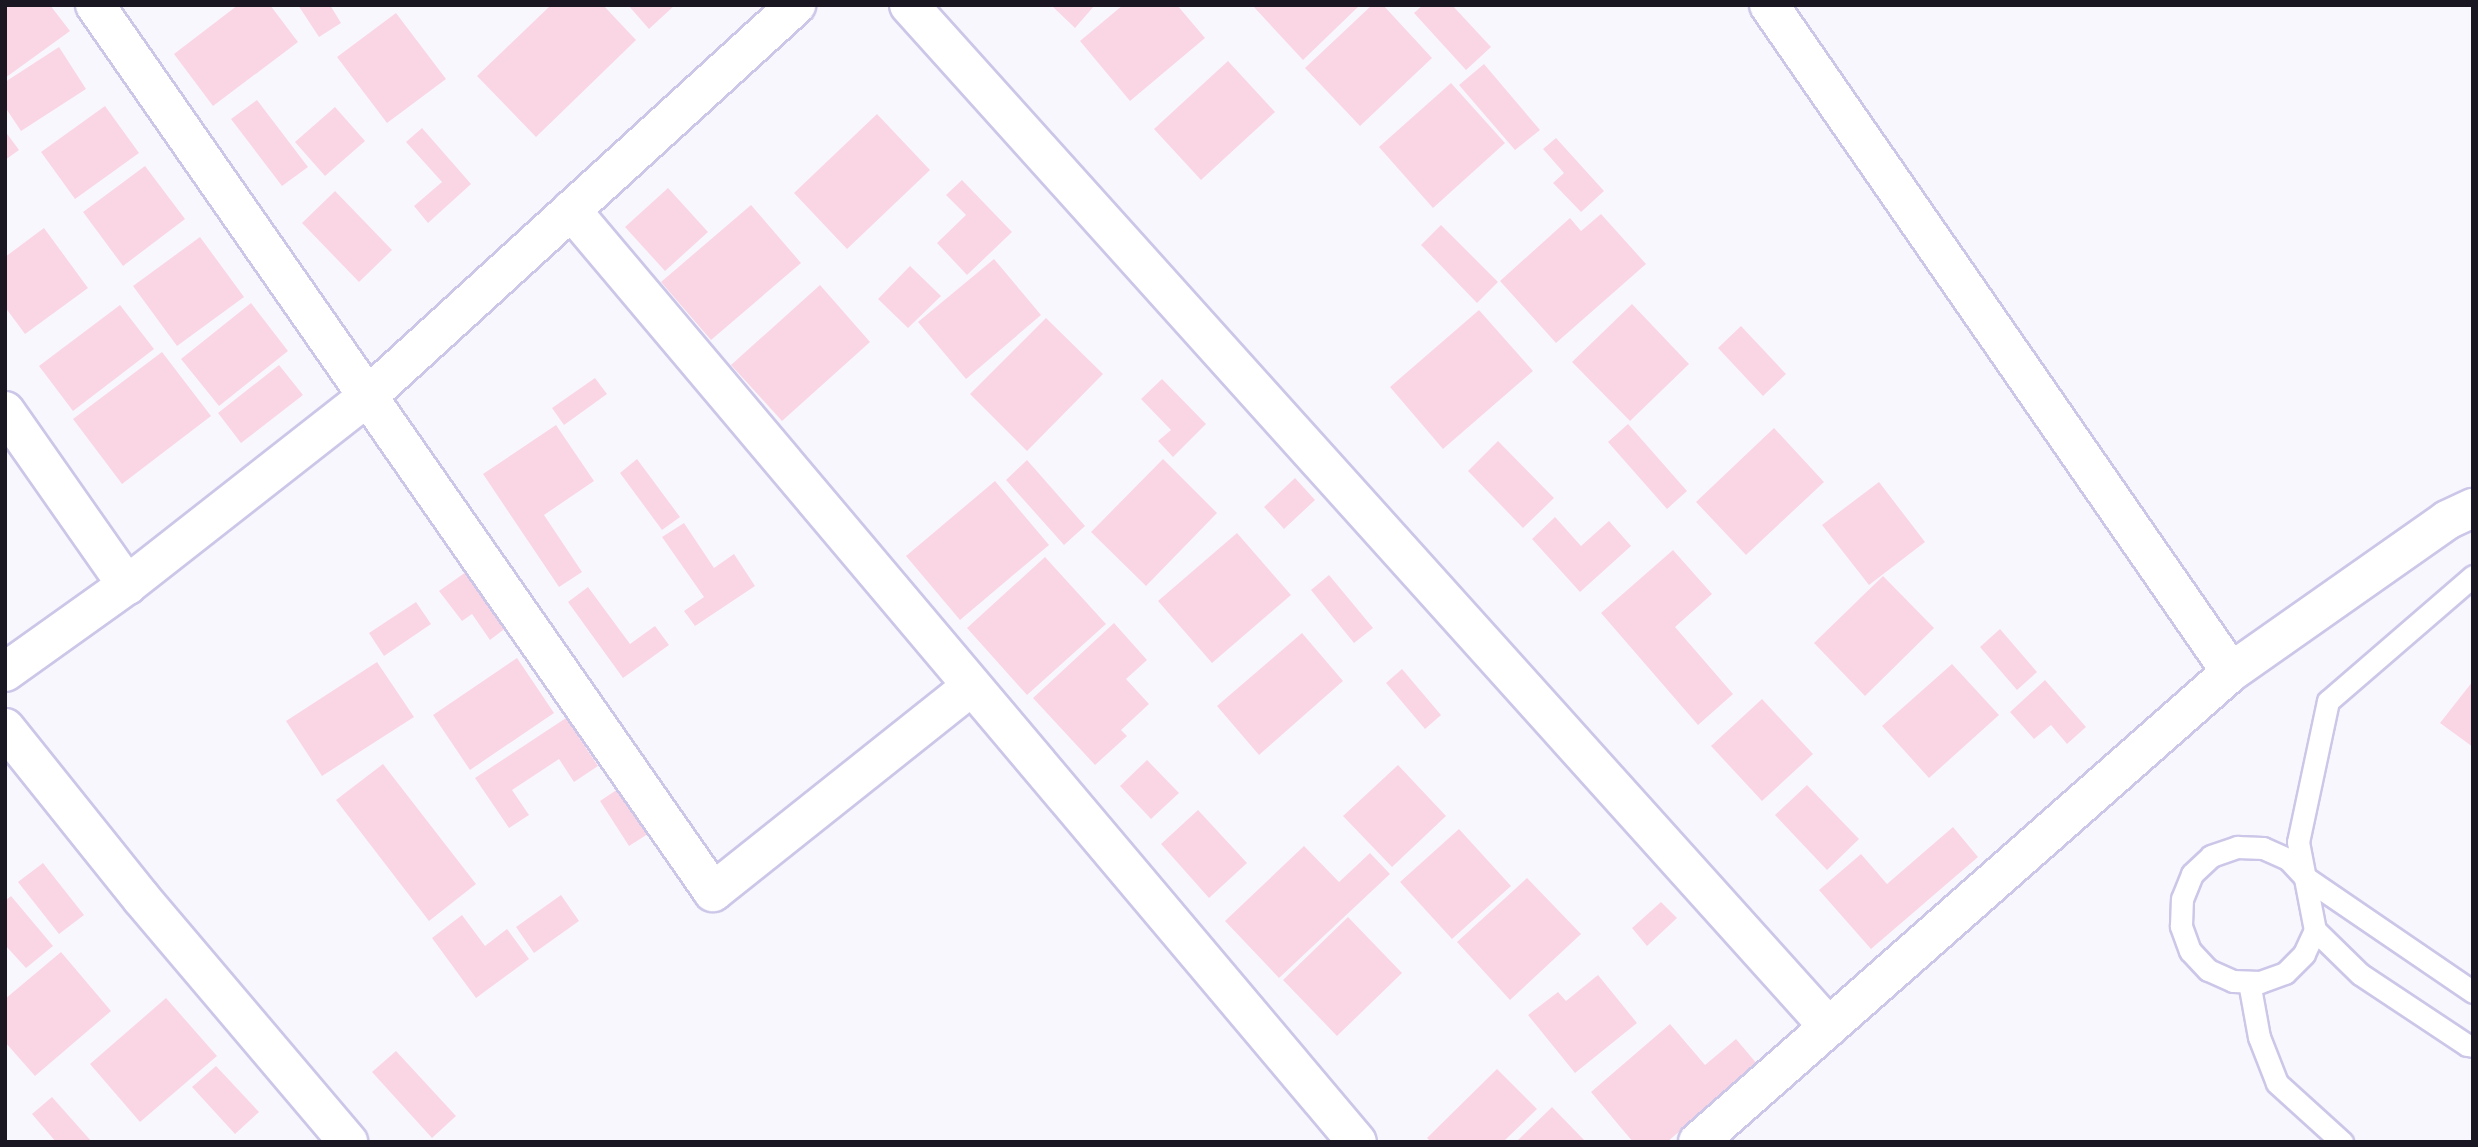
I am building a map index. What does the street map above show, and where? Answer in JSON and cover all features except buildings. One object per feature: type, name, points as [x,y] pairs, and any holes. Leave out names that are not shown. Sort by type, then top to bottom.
[{"type":"street","points":[[95,5],[713,892],[971,687]]},
{"type":"street","points":[[5,671],[127,585],[368,396],[796,5]]},
{"type":"street","points":[[909,5],[1829,1027]]},
{"type":"street","points":[[1769,5],[2231,672]]},
{"type":"street","points":[[571,210],[1357,1142]]},
{"type":"street","points":[[5,411],[127,585]]},
{"type":"street","points":[[1698,1142],[2231,672],[2447,520],[2473,508]]},
{"type":"street","points":[[5,728],[142,899],[348,1142]]},
{"type":"lane","points":[[2473,576],[2328,701],[2298,842],[2306,878],[2315,930],[2304,954],[2285,973],[2260,982],[2233,981],[2208,970],[2190,951],[2181,926],[2182,899],[2192,874],[2211,856],[2237,847],[2263,848],[2288,859],[2306,878],[2473,992]]},
{"type":"lane","points":[[2315,930],[2360,974],[2471,1049]]},
{"type":"lane","points":[[2249,982],[2259,1037],[2277,1083],[2342,1142]]}]
